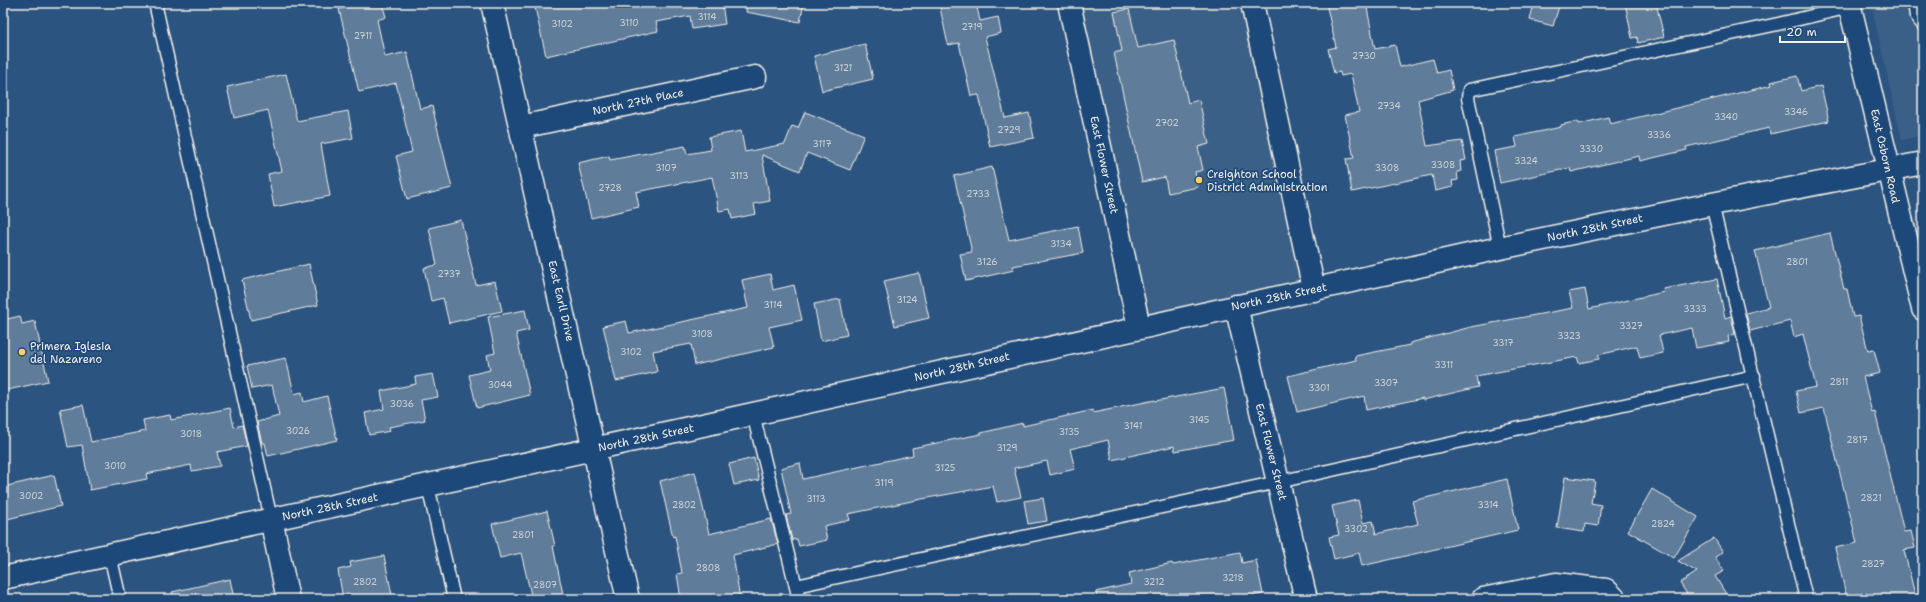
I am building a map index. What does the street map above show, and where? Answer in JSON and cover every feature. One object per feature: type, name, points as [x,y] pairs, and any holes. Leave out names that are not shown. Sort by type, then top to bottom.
[{"type":"street","name":"East Earll Drive","points":[[492,3],[628,599]]},
{"type":"street","name":"East Flower Street","points":[[1069,3],[1139,328]]},
{"type":"street","points":[[1252,3],[1314,290]]},
{"type":"street","name":"East Osborn Road","points":[[1850,5],[1923,309]]},
{"type":"street","name":"North 27th Place","points":[[521,127],[755,78]]},
{"type":"street","name":"North 28th Street","points":[[3,578],[428,486],[1500,248],[1712,204],[1889,171],[1923,163]]},
{"type":"street","name":"East Flower Street","points":[[1236,306],[1306,599]]},
{"type":"street","points":[[271,519],[288,599]]},
{"type":"street","points":[[1483,599],[1556,584],[1611,595]]},
{"type":"lane","points":[[155,3],[271,519]]},
{"type":"lane","points":[[1914,3],[1916,16],[1923,25]]},
{"type":"lane","points":[[1500,248],[1468,98],[1469,90],[1778,24],[1850,5]]},
{"type":"lane","points":[[1712,204],[1806,599]]},
{"type":"lane","points":[[796,586],[1278,482],[1754,376]]},
{"type":"lane","points":[[753,414],[799,599]]},
{"type":"lane","points":[[428,486],[454,599]]},
{"type":"lane","points":[[110,555],[120,599]]},
{"type":"shaded area","name":"Creighton School District Administration","points":[[1069,3],[1252,3],[1314,290],[1139,327]]},
{"type":"shaded area","points":[[1871,3],[1923,3],[1923,135],[1902,140]]},
{"type":"building","points":[[366,3],[382,3],[386,17],[377,20],[385,57],[407,52],[420,109],[432,106],[452,188],[407,199],[396,156],[412,152],[396,83],[359,92],[339,9]]},
{"type":"building","points":[[534,3],[722,3],[725,24],[692,29],[690,16],[656,22],[658,31],[546,56]]},
{"type":"building","points":[[747,3],[804,3],[800,22],[746,12]]},
{"type":"building","points":[[939,3],[976,3],[980,21],[998,17],[1001,33],[985,37],[1005,118],[1029,113],[1034,138],[990,147],[979,95],[971,96],[959,43],[948,45]]},
{"type":"building","points":[[1326,3],[1366,3],[1375,49],[1395,45],[1400,67],[1433,59],[1437,73],[1449,70],[1453,90],[1418,100],[1427,146],[1462,141],[1466,160],[1460,161],[1461,171],[1457,172],[1458,180],[1452,181],[1453,187],[1435,191],[1432,175],[1352,192],[1346,159],[1354,158],[1345,115],[1359,112],[1351,74],[1341,76],[1340,72],[1334,73],[1328,49],[1336,47]]},
{"type":"building","points":[[1534,3],[1560,3],[1553,26],[1530,20]]},
{"type":"building","points":[[1625,3],[1656,3],[1664,37],[1638,43],[1637,37],[1632,38]]},
{"type":"building","points":[[1129,9],[1138,48],[1174,40],[1188,103],[1199,100],[1209,144],[1198,147],[1203,170],[1195,172],[1198,187],[1168,193],[1165,177],[1142,182],[1114,53],[1122,51],[1114,12]]},
{"type":"building","points":[[865,44],[873,79],[822,91],[814,56]]},
{"type":"building","points":[[286,74],[297,121],[348,111],[353,138],[321,144],[330,196],[274,207],[268,174],[282,171],[268,110],[234,118],[227,87]]},
{"type":"building","points":[[1797,76],[1801,91],[1821,86],[1829,121],[1770,134],[1769,128],[1686,147],[1687,150],[1640,161],[1639,156],[1571,172],[1570,168],[1500,183],[1494,151],[1517,147],[1515,137],[1561,127],[1561,125],[1578,121],[1579,124],[1608,117],[1610,124],[1772,85],[1771,82]]},
{"type":"building","points":[[805,112],[864,135],[850,170],[807,153],[800,171],[762,155],[770,201],[754,204],[756,214],[732,219],[730,209],[719,211],[712,177],[636,192],[639,207],[591,218],[578,163],[609,156],[610,160],[685,146],[687,154],[711,150],[709,137],[741,131],[745,152],[785,144],[792,126],[798,128]]},
{"type":"building","points":[[992,167],[1009,240],[1078,226],[1083,253],[1013,266],[1014,270],[966,281],[960,254],[972,252],[954,176]]},
{"type":"building","points":[[461,220],[476,285],[495,281],[502,311],[449,323],[443,298],[431,301],[424,268],[437,265],[429,228]]},
{"type":"building","points":[[1830,233],[1844,289],[1847,289],[1853,317],[1859,316],[1868,351],[1874,350],[1880,373],[1863,377],[1872,413],[1875,412],[1904,532],[1911,531],[1915,548],[1904,550],[1916,599],[1847,599],[1835,548],[1857,543],[1824,408],[1801,413],[1796,391],[1816,387],[1803,334],[1794,337],[1790,321],[1750,331],[1746,313],[1769,307],[1755,251]]},
{"type":"building","points":[[309,264],[318,305],[251,320],[242,280]]},
{"type":"building","points":[[919,273],[929,318],[895,326],[884,281]]},
{"type":"building","points":[[770,274],[773,290],[794,285],[802,320],[769,327],[774,347],[695,365],[691,344],[653,351],[657,372],[616,381],[603,326],[626,321],[629,333],[748,308],[742,280]]},
{"type":"building","points":[[1717,279],[1725,318],[1731,316],[1735,334],[1728,336],[1729,342],[1696,348],[1692,328],[1659,335],[1663,353],[1640,358],[1637,346],[1598,355],[1599,359],[1579,363],[1577,357],[1476,376],[1478,387],[1423,400],[1423,398],[1366,410],[1364,396],[1297,412],[1288,376],[1356,360],[1355,356],[1410,345],[1410,343],[1471,327],[1573,308],[1569,292],[1585,289],[1589,309],[1664,292],[1663,289]]},
{"type":"building","points":[[840,299],[847,335],[821,341],[814,304]]},
{"type":"building","points":[[525,310],[529,330],[516,333],[530,395],[477,408],[469,375],[490,370],[487,355],[495,353],[488,317]]},
{"type":"building","name":"Primera Iglesia del Nazareno","points":[[20,316],[22,324],[35,321],[48,381],[3,391],[3,320]]},
{"type":"building","points":[[286,358],[294,394],[302,392],[304,402],[327,396],[337,440],[268,456],[265,443],[262,443],[257,422],[279,416],[272,385],[252,389],[247,366]]},
{"type":"building","points":[[433,374],[438,397],[421,400],[425,420],[389,427],[390,431],[369,435],[365,413],[384,409],[381,391],[416,384],[415,377]]},
{"type":"building","points":[[1224,388],[1234,440],[1175,451],[1174,446],[1112,460],[1108,440],[1070,449],[1075,469],[1050,475],[1047,461],[1014,468],[1021,497],[997,502],[993,486],[922,499],[848,514],[850,520],[824,526],[827,540],[799,546],[797,539],[792,540],[786,515],[791,514],[781,468],[800,463],[803,479],[913,455],[912,448],[981,434],[1023,423],[1023,426],[1093,410],[1093,413]]},
{"type":"building","points":[[83,405],[91,442],[145,431],[143,420],[170,415],[171,420],[230,408],[234,427],[242,425],[247,446],[217,452],[220,466],[192,471],[191,465],[146,474],[147,479],[90,490],[82,445],[68,447],[60,409]]},
{"type":"building","points":[[754,458],[759,480],[734,485],[729,464]]},
{"type":"building","points":[[695,472],[709,534],[771,519],[778,544],[733,555],[740,599],[681,599],[677,574],[682,573],[675,536],[673,537],[660,481]]},
{"type":"building","points":[[54,475],[61,506],[3,520],[3,487]]},
{"type":"building","points":[[1565,477],[1595,481],[1591,503],[1601,505],[1598,526],[1585,524],[1584,532],[1557,528]]},
{"type":"building","points":[[1507,479],[1518,530],[1362,566],[1359,553],[1334,559],[1329,537],[1339,535],[1332,506],[1358,500],[1363,523],[1373,521],[1376,534],[1418,524],[1412,501]]},
{"type":"building","points":[[1652,489],[1698,517],[1674,558],[1628,531]]},
{"type":"building","points":[[1043,498],[1047,521],[1028,524],[1024,501]]},
{"type":"building","points":[[547,511],[555,546],[553,546],[564,599],[532,599],[521,553],[500,558],[492,524]]},
{"type":"building","points":[[1714,538],[1723,552],[1715,557],[1724,571],[1715,576],[1729,599],[1690,599],[1680,583],[1697,572],[1678,561]]},
{"type":"building","points":[[1240,552],[1242,563],[1256,560],[1263,594],[1237,599],[1097,599],[1096,592],[1131,584],[1129,573],[1172,563],[1173,565]]},
{"type":"building","points":[[384,556],[392,595],[369,599],[343,599],[338,570],[351,567],[350,562]]},
{"type":"building","points":[[230,579],[234,599],[173,599],[172,592]]},
{"type":"place","name":"Creighton School District Administration","points":[[1199,180]]},
{"type":"place","name":"Primera Iglesia del Nazareno","points":[[22,352]]}]
